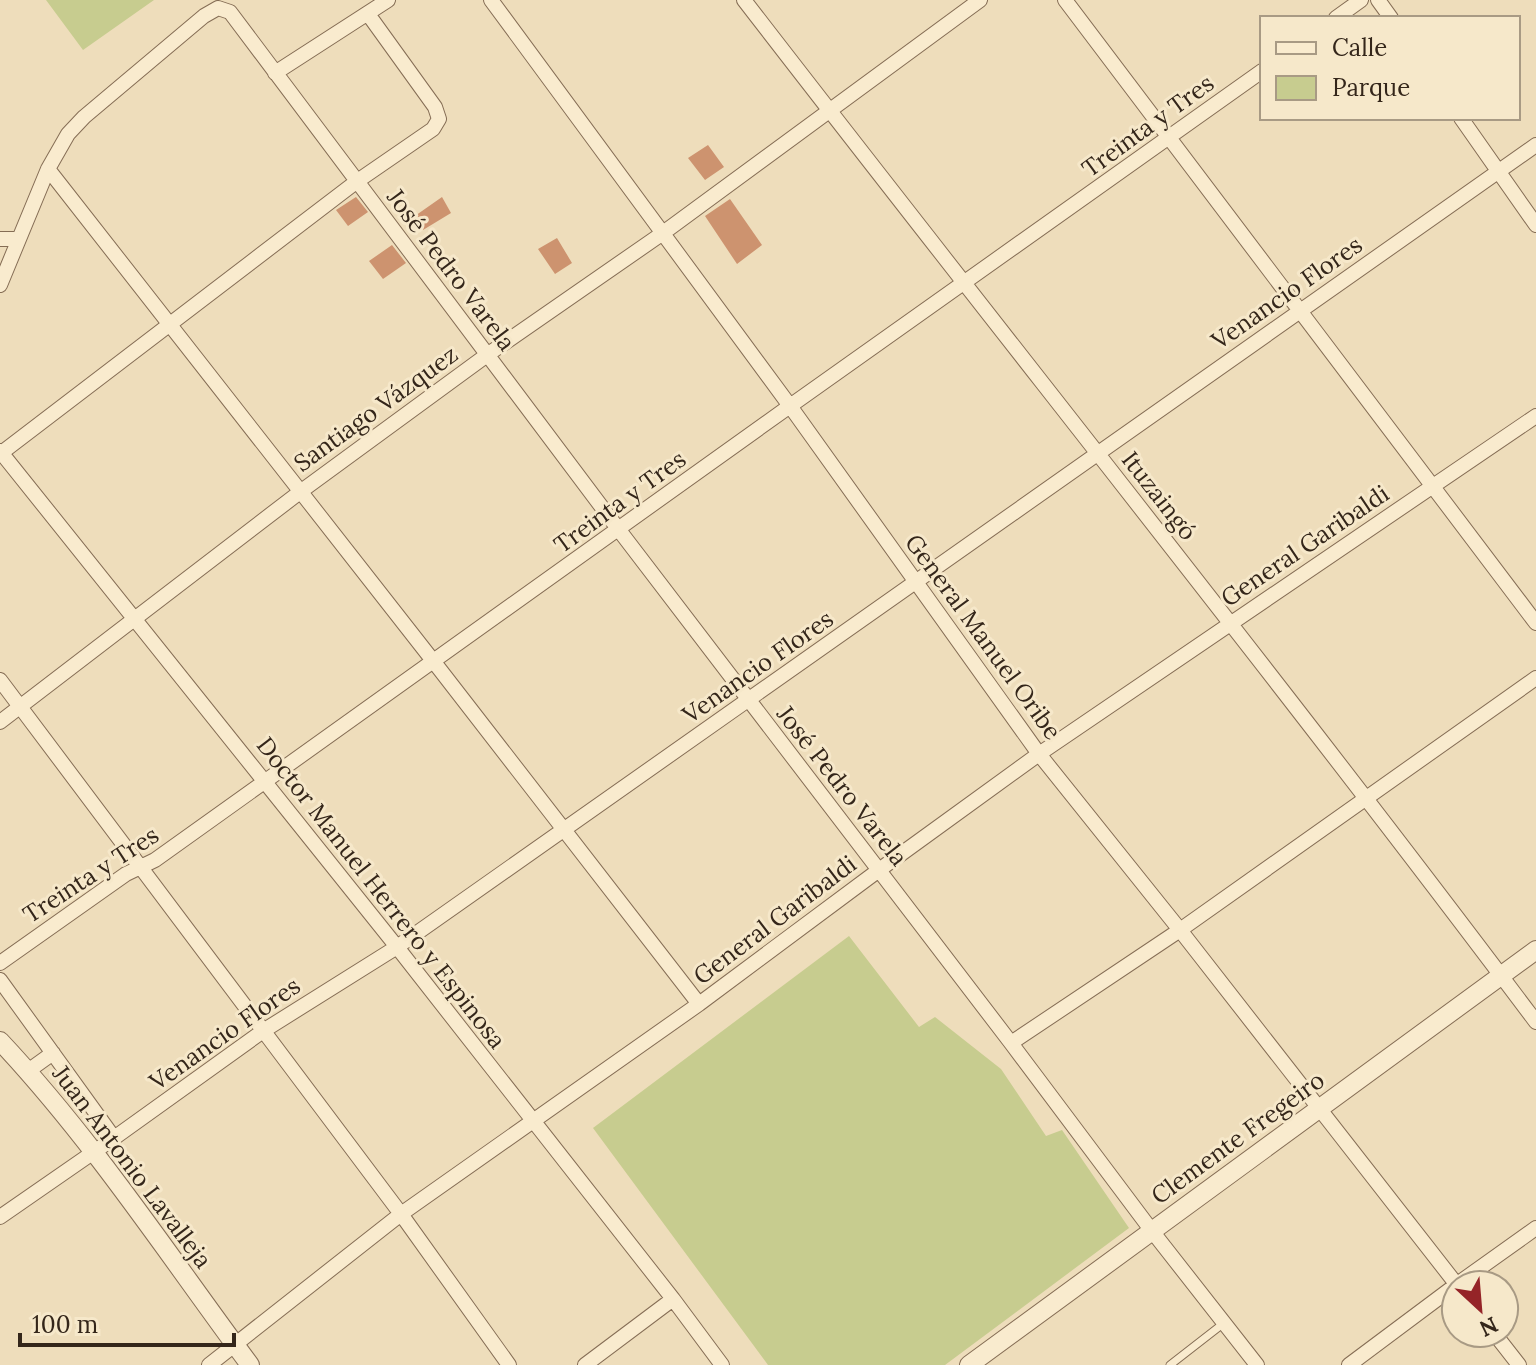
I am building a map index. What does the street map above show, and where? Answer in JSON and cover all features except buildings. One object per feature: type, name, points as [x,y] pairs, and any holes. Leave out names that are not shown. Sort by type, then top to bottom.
[{"type":"street","points":[[275,73],[388,0]]},
{"type":"street","name":"General Manuel Oribe","points":[[491,0],[790,406],[1039,754],[1443,1269]]},
{"type":"street","name":"Ituzaingó","points":[[744,0],[1231,623],[1536,1022]]},
{"type":"street","name":"Santiago Vázquez","points":[[0,722],[300,492],[487,355],[663,233],[980,0]]},
{"type":"street","points":[[1065,0],[1536,623]]},
{"type":"street","points":[[1339,16],[1361,0]]},
{"type":"street","name":"José Pedro Varela","points":[[48,169],[68,134],[84,117],[204,16],[218,8],[230,12],[619,530],[1257,1365]]},
{"type":"street","points":[[0,453],[356,182],[433,129],[439,119],[435,107],[368,14]]},
{"type":"street","name":"Treinta y Tres","points":[[0,963],[126,874],[155,860],[1260,72]]},
{"type":"street","points":[[1462,120],[1536,225]]},
{"type":"street","name":"Venancio Flores","points":[[0,1217],[263,1031],[397,947],[565,830],[1536,145]]},
{"type":"street","points":[[0,285],[48,169],[699,1004]]},
{"type":"street","points":[[0,239],[18,239]]},
{"type":"street","name":"General Garibaldi","points":[[209,1365],[401,1214],[699,1004],[1039,754],[1536,416]]},
{"type":"street","name":"Doctor Manuel Herrero y Espinosa","points":[[0,453],[397,947],[722,1365]]},
{"type":"street","points":[[1011,1043],[1180,930],[1536,678]]},
{"type":"street","points":[[0,680],[401,1214],[509,1365]]},
{"type":"street","name":"Clemente Fregeiro","points":[[972,1364],[1536,950]]},
{"type":"street","points":[[0,980],[114,1138]]},
{"type":"street","name":"Juan Antonio Lavalleja","points":[[0,1041],[94,1153],[250,1365]]},
{"type":"street","points":[[28,1071],[53,1053]]},
{"type":"street","points":[[1478,1269],[1536,1228]]},
{"type":"street","points":[[1349,1365],[1440,1297]]},
{"type":"street","points":[[585,1365],[673,1299]]},
{"type":"street","points":[[1506,1349],[1519,1365]]},
{"type":"lane","points":[[1170,1365],[1224,1323]]},
{"type":"green space","points":[[46,0],[154,0],[83,50]]},
{"type":"green space","points":[[849,936],[919,1027],[935,1017],[1001,1069],[1046,1136],[1062,1130],[1129,1228],[945,1365],[768,1365],[593,1128]]}]
